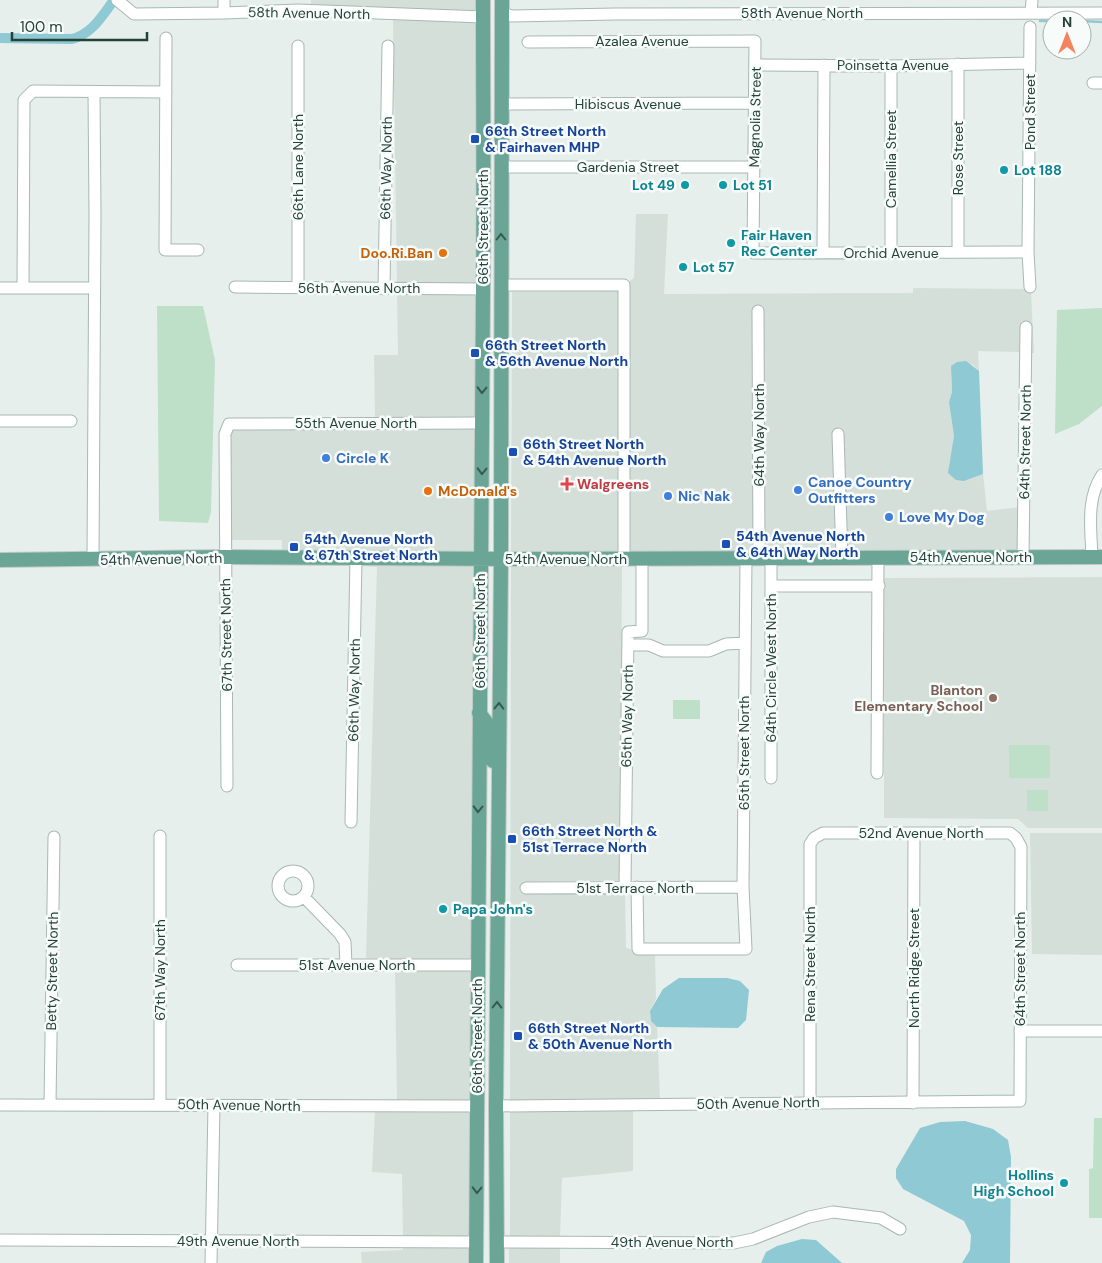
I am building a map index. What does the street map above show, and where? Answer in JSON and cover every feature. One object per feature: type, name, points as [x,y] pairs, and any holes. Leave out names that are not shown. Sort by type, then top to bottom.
[{"type":"main road","name":"66th Street North","points":[[476,1263],[483,289],[483,0]]},
{"type":"main road","name":"66th Street North","points":[[497,1263],[496,1106],[501,559],[502,168],[500,4]]},
{"type":"main road","points":[[483,17],[492,32],[494,103],[502,109]]},
{"type":"main road","points":[[483,186],[487,198],[492,269],[501,286]]},
{"type":"main road","points":[[483,289],[489,297],[492,365],[496,377],[501,384]]},
{"type":"main road","name":"54th Avenue North","points":[[0,560],[224,557],[480,559],[1097,557]]},
{"type":"main road","points":[[479,712],[489,726],[490,758],[494,761],[499,761]]},
{"type":"main road","points":[[478,778],[488,785],[490,820],[498,832]]},
{"type":"main road","points":[[478,839],[485,842],[489,848],[489,934],[497,950]]},
{"type":"main road","points":[[477,1004],[487,1031],[487,1091],[490,1103],[496,1106]]},
{"type":"main road","points":[[478,1106],[483,1109],[486,1122],[487,1167],[496,1185]]},
{"type":"street","name":"58th Avenue North","points":[[117,0],[134,14],[224,13],[298,5],[483,17]]},
{"type":"street","points":[[224,0],[224,13]]},
{"type":"street","points":[[1031,13],[1032,0]]},
{"type":"street","name":"58th Avenue North","points":[[500,4],[512,16],[1102,13]]},
{"type":"street","name":"Pond Street","points":[[1030,27],[1028,252],[1030,287]]},
{"type":"street","points":[[166,38],[165,250],[198,250]]},
{"type":"street","name":"Azalea Avenue","points":[[528,42],[755,41]]},
{"type":"street","name":"Magnolia Street","points":[[753,253],[755,41]]},
{"type":"street","name":"66th Lane North","points":[[298,46],[298,288]]},
{"type":"street","name":"66th Way North","points":[[384,289],[388,46]]},
{"type":"street","name":"Rose Street","points":[[958,64],[958,252]]},
{"type":"street","name":"Poinsetta Avenue","points":[[756,65],[1030,64]]},
{"type":"street","points":[[823,252],[824,65]]},
{"type":"street","name":"Camellia Street","points":[[891,253],[892,66]]},
{"type":"street","points":[[23,287],[24,100],[33,91],[166,92]]},
{"type":"street","points":[[93,560],[96,215],[94,92]]},
{"type":"street","name":"Hibiscus Avenue","points":[[502,109],[755,103]]},
{"type":"street","name":"Gardenia Street","points":[[502,168],[754,167]]},
{"type":"street","name":"Orchid Avenue","points":[[753,253],[1028,252]]},
{"type":"street","points":[[501,286],[624,285],[624,558]]},
{"type":"street","name":"56th Avenue North","points":[[235,287],[483,289]]},
{"type":"street","points":[[0,288],[94,288]]},
{"type":"street","name":"64th Way North","points":[[758,311],[759,558]]},
{"type":"street","name":"64th Street North","points":[[1023,557],[1026,326]]},
{"type":"street","points":[[0,421],[70,421]]},
{"type":"street","name":"55th Avenue North","points":[[229,424],[482,423]]},
{"type":"street","name":"67th Street North","points":[[227,786],[224,557],[225,434],[229,424]]},
{"type":"street","points":[[838,434],[842,558]]},
{"type":"street","points":[[1097,557],[1091,503],[1094,489],[1102,475]]},
{"type":"street","name":"66th Way North","points":[[351,822],[356,558]]},
{"type":"street","name":"65th Way North","points":[[625,887],[628,632],[642,631],[642,558]]},
{"type":"street","name":"64th Circle West North","points":[[759,558],[771,586],[771,778]]},
{"type":"street","name":"65th Street North","points":[[638,888],[638,949],[746,949],[743,888],[745,643],[759,558]]},
{"type":"street","points":[[877,773],[878,558]]},
{"type":"street","points":[[771,586],[879,586]]},
{"type":"street","points":[[628,645],[649,645],[663,651],[709,651],[726,644],[745,643]]},
{"type":"street","name":"52nd Avenue North","points":[[823,833],[1010,833],[1016,838]]},
{"type":"street","name":"Rena Street North","points":[[810,1102],[810,844],[814,838],[823,833]]},
{"type":"street","name":"North Ridge Street","points":[[913,1103],[914,833]]},
{"type":"street","name":"67th Way North","points":[[160,836],[160,1104]]},
{"type":"street","name":"Betty Street North","points":[[50,1105],[54,837]]},
{"type":"street","name":"64th Street North","points":[[1016,838],[1021,847],[1020,1101]]},
{"type":"street","name":"51st Terrace North","points":[[526,888],[743,888]]},
{"type":"street","points":[[304,897],[340,934],[345,942],[346,965]]},
{"type":"street","name":"51st Avenue North","points":[[237,965],[477,965]]},
{"type":"street","points":[[1020,1031],[1102,1031]]},
{"type":"street","name":"50th Avenue North","points":[[496,1106],[1020,1101]]},
{"type":"street","name":"50th Avenue North","points":[[0,1105],[478,1106]]},
{"type":"street","points":[[211,1263],[214,1105]]},
{"type":"street","name":"49th Avenue North","points":[[497,1242],[734,1243],[754,1239],[809,1217],[834,1212],[881,1218],[900,1229]]},
{"type":"street","name":"49th Avenue North","points":[[0,1240],[476,1242]]},
{"type":"shaded area","points":[[311,0],[476,0],[476,12],[311,6]]},
{"type":"shaded area","points":[[393,20],[476,22],[475,283],[397,283]]},
{"type":"shaded area","points":[[636,214],[668,214],[664,294],[913,293],[913,288],[1026,289],[1026,292],[1031,292],[1034,353],[1030,353],[1030,322],[1021,321],[1021,352],[978,351],[979,371],[972,364],[951,374],[952,392],[949,402],[954,436],[952,456],[949,463],[964,481],[983,474],[987,511],[1019,507],[1019,552],[846,553],[842,428],[833,429],[837,553],[764,553],[763,306],[754,306],[754,553],[629,553],[629,282],[634,278]]},
{"type":"shaded area","points":[[620,291],[620,553],[511,553],[512,292]]},
{"type":"shaded area","points":[[397,293],[475,294],[475,417],[375,418],[374,355],[398,355]]},
{"type":"shaded area","points":[[475,428],[474,553],[282,552],[282,540],[229,540],[229,435],[232,429]]},
{"type":"shaded area","points":[[360,563],[474,564],[471,960],[366,958],[377,567],[360,566]]},
{"type":"shaded area","points":[[511,564],[622,565],[620,882],[522,883],[522,893],[625,892],[626,948],[634,950],[634,954],[655,954],[656,999],[650,1011],[651,1021],[657,1027],[660,1099],[510,1101]]},
{"type":"shaded area","name":"Blanton Elementary School","points":[[1102,577],[1102,828],[1028,828],[1018,819],[884,818],[884,578]]},
{"type":"shaded area","points":[[1030,833],[1102,833],[1102,955],[1032,954]]},
{"type":"shaded area","points":[[395,970],[471,970],[470,1101],[397,1100]]},
{"type":"shaded area","points":[[633,1110],[633,1171],[562,1178],[560,1237],[510,1237],[510,1111]]},
{"type":"shaded area","points":[[375,1111],[470,1111],[468,1237],[403,1237],[402,1174],[372,1172]]},
{"type":"shaded area","points":[[403,1247],[468,1248],[468,1263],[362,1263],[361,1252],[403,1250]]},
{"type":"shaded area","points":[[509,1248],[560,1248],[560,1263],[509,1263]]},
{"type":"green space","points":[[157,306],[203,306],[215,360],[211,512],[208,523],[159,521]]},
{"type":"green space","points":[[1102,308],[1102,406],[1079,424],[1055,434],[1057,310]]},
{"type":"green space","points":[[673,700],[700,700],[700,719],[673,719]]},
{"type":"green space","points":[[1009,745],[1050,745],[1050,778],[1009,778]]},
{"type":"green space","points":[[1027,790],[1048,790],[1048,811],[1027,811]]},
{"type":"green space","points":[[1094,1118],[1102,1118],[1102,1218],[1089,1218],[1089,1169],[1093,1168]]},
{"type":"water","points":[[966,361],[979,371],[983,474],[964,481],[956,480],[948,473],[954,436],[949,402],[952,392],[951,366],[957,362]]},
{"type":"water","points":[[679,978],[727,978],[740,981],[749,990],[746,1020],[738,1028],[657,1027],[651,1021],[650,1011],[663,989]]},
{"type":"water","points":[[965,1121],[993,1129],[1008,1140],[1011,1157],[1010,1263],[962,1263],[970,1250],[971,1235],[964,1221],[903,1189],[896,1178],[896,1169],[920,1128],[940,1122]]},
{"type":"water","points":[[802,1239],[816,1240],[842,1263],[761,1263],[766,1252],[777,1246]]},
{"type":"waterway","points":[[0,38],[72,39],[79,37],[91,29],[114,0]]},
{"type":"waterway","points":[[1092,22],[1102,22]]},
{"type":"place","name":"66th Street North & Fairhaven MHP","points":[[475,139]]},
{"type":"place","name":"Lot 188","points":[[1004,170]]},
{"type":"place","name":"Lot 49","points":[[685,185]]},
{"type":"place","name":"Lot 51","points":[[723,185]]},
{"type":"place","name":"Fair Haven Rec Center","points":[[731,243]]},
{"type":"place","name":"Doo.Ri.Ban","points":[[443,253]]},
{"type":"place","name":"Lot 57","points":[[683,267]]},
{"type":"place","name":"66th Street North & 56th Avenue North","points":[[475,353]]},
{"type":"place","name":"66th Street North & 54th Avenue North","points":[[513,452]]},
{"type":"place","name":"Circle K","points":[[326,458]]},
{"type":"place","name":"Walgreens","points":[[567,484]]},
{"type":"place","name":"Canoe Country Outfitters","points":[[798,490]]},
{"type":"place","name":"McDonald's","points":[[428,491]]},
{"type":"place","name":"Nic Nak","points":[[668,496]]},
{"type":"place","name":"Love My Dog","points":[[889,517]]},
{"type":"place","name":"54th Avenue North & 64th Way North","points":[[726,544]]},
{"type":"place","name":"54th Avenue North & 67th Street North","points":[[294,547]]},
{"type":"place","name":"Blanton Elementary School","points":[[993,698]]},
{"type":"place","name":"66th Street North & 51st Terrace North","points":[[512,839]]},
{"type":"place","name":"Papa John's","points":[[443,909]]},
{"type":"place","name":"66th Street North & 50th Avenue North","points":[[518,1036]]},
{"type":"place","name":"Hollins High School","points":[[1064,1183]]}]
